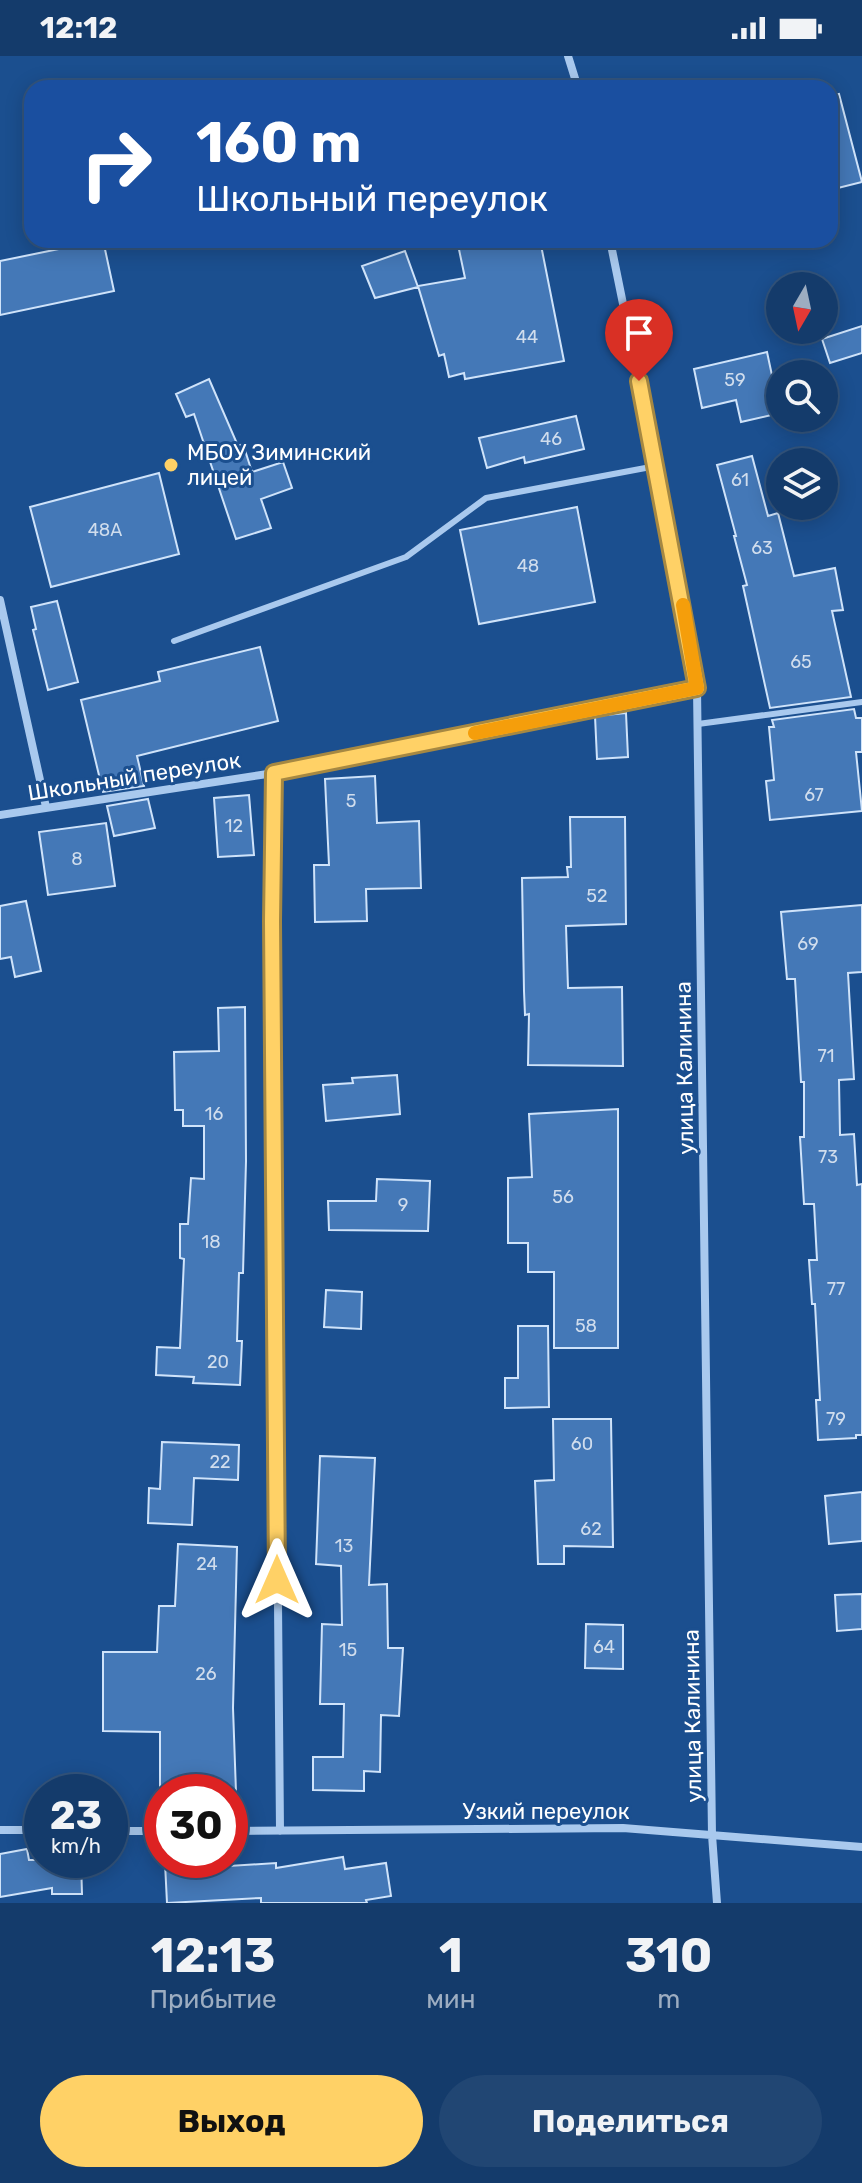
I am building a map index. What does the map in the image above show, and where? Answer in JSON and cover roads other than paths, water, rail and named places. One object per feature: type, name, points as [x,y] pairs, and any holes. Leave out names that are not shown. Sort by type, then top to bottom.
[{"type":"street","points":[[568,56],[576,80]]},
{"type":"street","name":"улица Калинина","points":[[612,248],[697,688],[712,1835],[717,1903]]},
{"type":"street","points":[[0,600],[46,807]]},
{"type":"street","name":"Школьный переулок","points":[[0,815],[274,773],[697,688]]},
{"type":"street","points":[[274,773],[272,921],[280,1831]]},
{"type":"street","name":"Узкий переулок","points":[[248,1831],[623,1828],[862,1847]]},
{"type":"street","points":[[0,1830],[24,1830]]},
{"type":"lane","points":[[174,641],[406,557],[486,498],[656,466]]},
{"type":"lane","points":[[698,724],[862,702]]},
{"type":"place","name":"МБОУ Зиминский лицей","points":[[171,465]]}]
